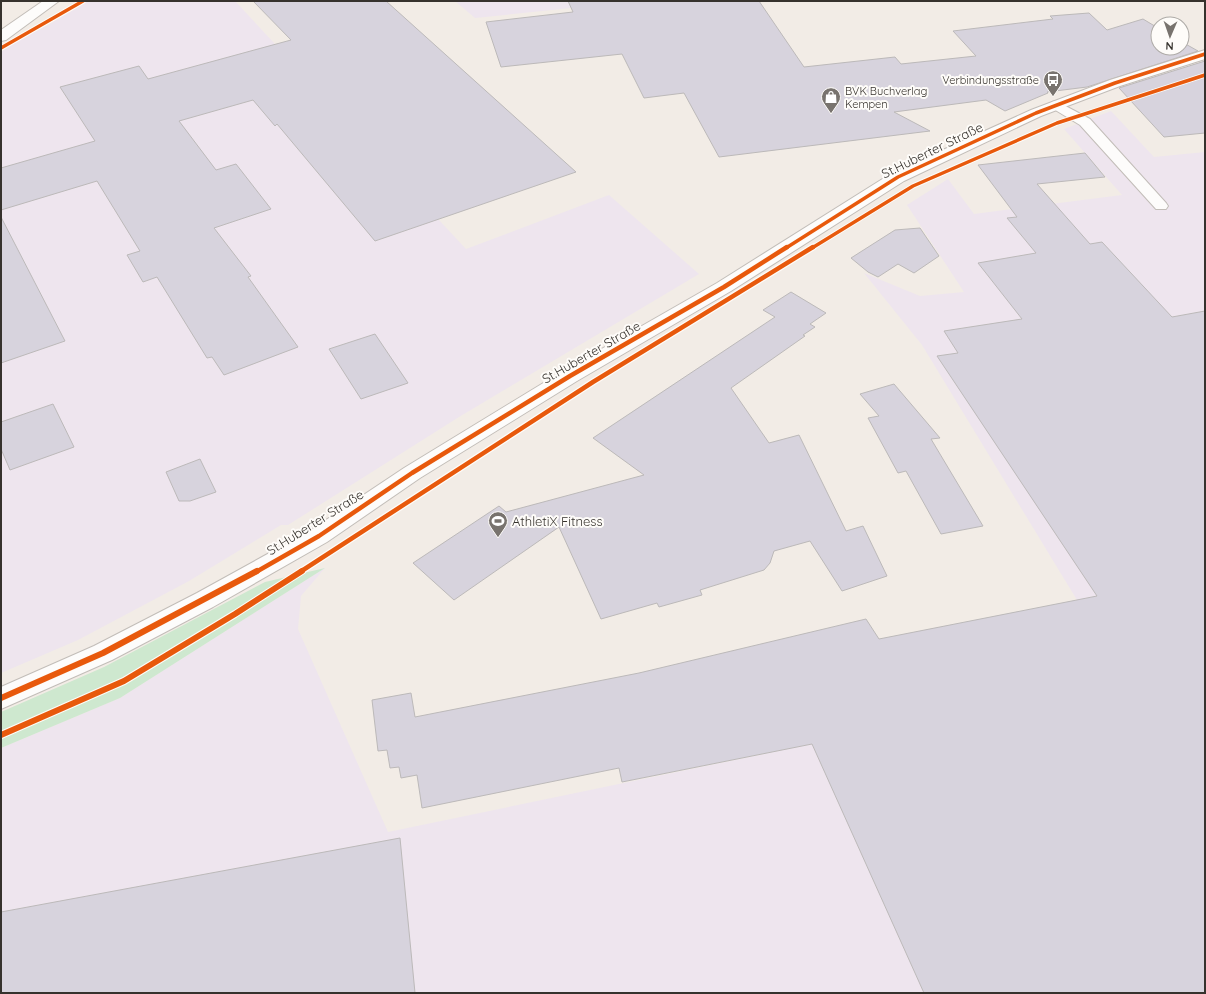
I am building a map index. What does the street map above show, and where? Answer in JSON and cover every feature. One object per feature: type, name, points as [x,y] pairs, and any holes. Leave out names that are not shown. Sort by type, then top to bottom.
[{"type":"street","points":[[1,37],[52,1]]},
{"type":"street","name":"St.Huberter Straße","points":[[1059,106],[1115,83],[1205,54]]},
{"type":"street","name":"St.Huberter Straße","points":[[1,698],[104,653],[205,600],[319,536],[412,473],[570,376],[724,287],[898,177],[1036,113],[1059,106],[1143,88],[1205,68]]},
{"type":"lane","points":[[1059,106],[1085,122],[1161,206]]},
{"type":"shaded area","points":[[88,1],[235,1],[466,249],[609,195],[699,274],[459,417],[288,525],[281,525],[189,581],[78,640],[1,673],[1,52],[23,37],[50,24]]},
{"type":"shaded area","points":[[455,1],[640,1],[475,18]]},
{"type":"shaded area","points":[[1111,111],[1154,157],[1205,152],[1205,993],[1,993],[1,748],[120,698],[325,568],[301,596],[298,629],[388,832],[1125,679],[922,345],[864,273],[920,296],[964,292],[907,205],[948,179],[974,214],[1122,195],[1064,129]]},
{"type":"green space","points":[[325,568],[120,698],[1,748],[1,712],[104,667],[265,582]]},
{"type":"building","points":[[253,1],[386,1],[576,172],[375,241],[277,124],[275,126],[253,100],[179,121],[216,170],[236,164],[271,209],[214,228],[251,276],[248,277],[298,347],[224,375],[212,357],[207,358],[157,277],[143,282],[127,255],[140,251],[97,181],[1,210],[1,168],[95,141],[60,87],[139,66],[148,79],[291,40]]},
{"type":"building","points":[[568,1],[759,1],[804,67],[895,57],[901,64],[976,56],[953,31],[1053,19],[1050,16],[1089,13],[1107,30],[1143,19],[1150,23],[1150,56],[1183,56],[1087,87],[1047,92],[1048,93],[1005,111],[986,100],[894,112],[930,131],[719,157],[684,93],[644,98],[622,54],[501,67],[486,22],[573,12]]},
{"type":"building","points":[[1190,46],[1198,51],[1190,54]]},
{"type":"building","points":[[1205,61],[1205,133],[1164,137],[1119,88]]},
{"type":"building","points":[[1085,153],[1105,177],[1037,184],[1090,244],[1102,242],[1172,317],[1205,311],[1205,993],[924,993],[812,744],[622,782],[619,768],[422,808],[417,775],[401,778],[399,767],[390,768],[387,750],[378,751],[372,700],[411,693],[415,717],[639,673],[866,619],[879,639],[1097,596],[937,356],[958,353],[944,331],[1022,319],[978,263],[1036,253],[1007,218],[1017,217],[978,165]]},
{"type":"building","points":[[1,217],[65,341],[1,363]]},
{"type":"building","points":[[920,228],[939,256],[914,273],[898,264],[878,277],[868,272],[851,258],[895,230]]},
{"type":"building","points":[[791,292],[826,313],[810,324],[815,327],[803,335],[805,336],[731,388],[769,443],[799,435],[846,531],[863,526],[887,576],[842,591],[810,541],[774,551],[770,563],[764,570],[700,590],[702,595],[659,607],[657,603],[601,619],[559,527],[454,600],[413,563],[499,506],[506,512],[644,475],[593,438],[775,317],[763,310]]},
{"type":"building","points":[[375,334],[408,383],[361,399],[329,349]]},
{"type":"building","points":[[894,384],[940,438],[931,439],[983,526],[941,534],[906,471],[898,473],[868,418],[879,416],[860,394]]},
{"type":"building","points":[[53,404],[74,447],[10,470],[1,449],[1,422]]},
{"type":"building","points":[[200,459],[216,492],[190,501],[179,501],[166,472]]},
{"type":"building","points":[[400,838],[415,993],[1,993],[1,912]]},
{"type":"cycle path","points":[[1,48],[83,1]]},
{"type":"cycle path","points":[[1,698],[103,653],[205,600],[319,536],[412,473],[570,376],[724,287],[898,177],[1036,113],[1115,83],[1205,54]]},
{"type":"cycle path","points":[[1,735],[124,681],[235,614],[593,382],[913,186],[1057,123],[1205,75]]},
{"type":"place","name":"Verbindungsstraße","points":[[1053,97]]},
{"type":"place","name":"BVK Buchverlag Kempen","points":[[831,114]]},
{"type":"place","name":"AthletiX Fitness","points":[[498,538]]}]
